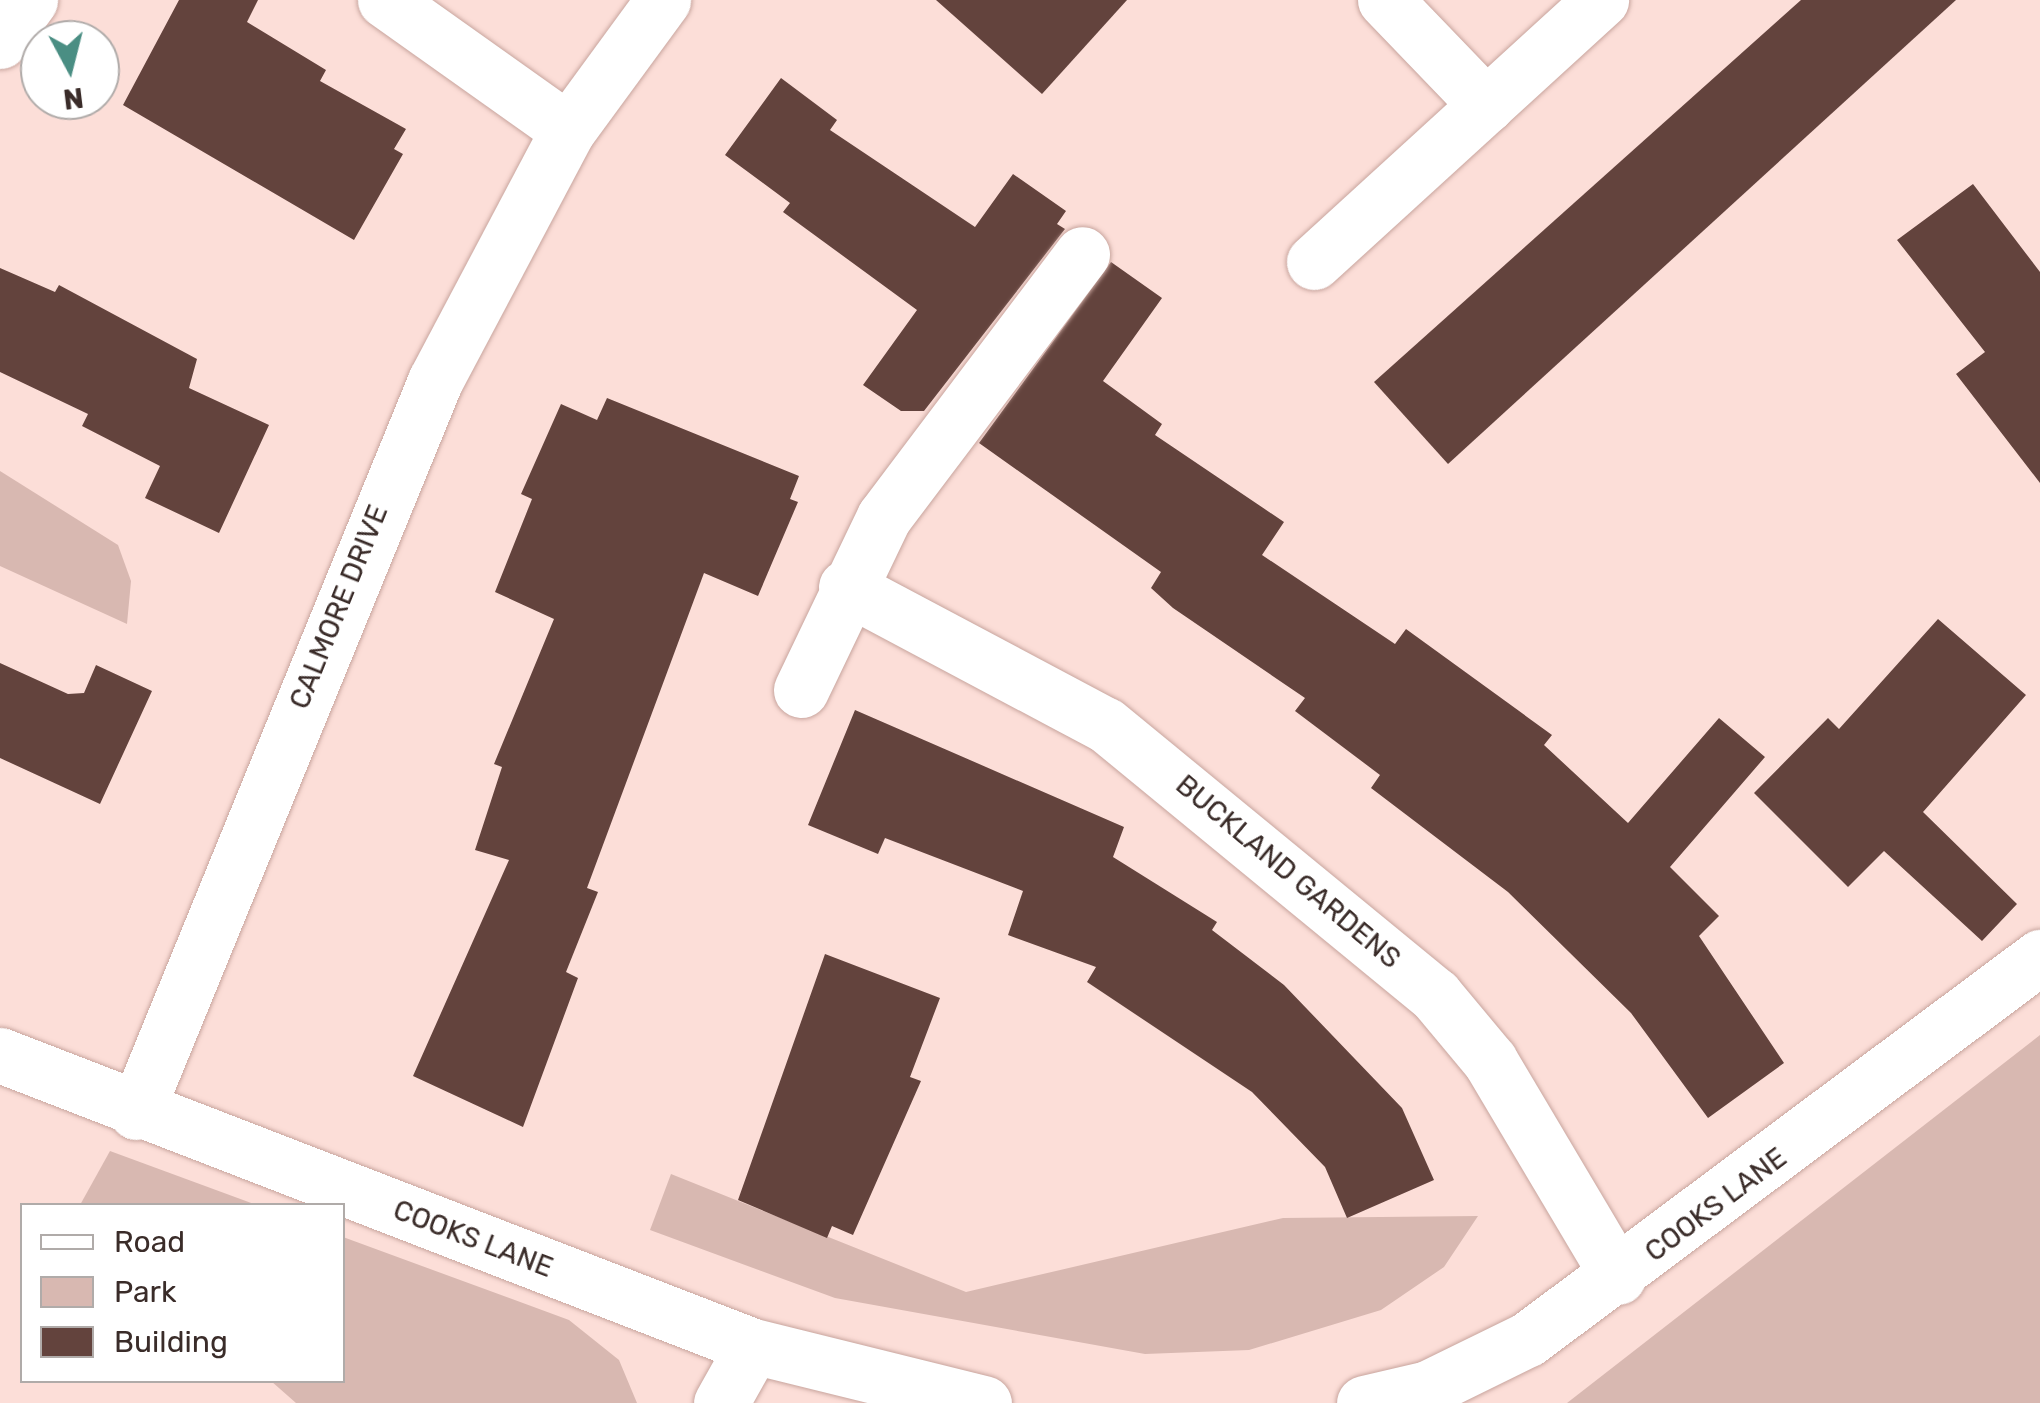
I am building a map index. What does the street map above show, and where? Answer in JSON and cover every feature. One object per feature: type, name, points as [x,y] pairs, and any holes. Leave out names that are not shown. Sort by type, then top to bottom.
[{"type":"street","points":[[0,41],[30,0]]},
{"type":"street","points":[[385,0],[568,130]]},
{"type":"street","name":"CALMORE DRIVE","points":[[136,1112],[427,399],[568,130],[664,0]]},
{"type":"street","points":[[1384,0],[1486,105]]},
{"type":"street","points":[[1314,262],[1601,0]]},
{"type":"street","points":[[801,690],[846,587],[884,517],[1082,254]]},
{"type":"street","name":"BUCKLAND GARDENS","points":[[846,587],[1106,725],[1435,995],[1490,1061],[1618,1277]]},
{"type":"street","name":"COOKS LANE","points":[[1364,1403],[1428,1388],[1528,1340],[1618,1277],[2040,957]]},
{"type":"street","points":[[0,1055],[136,1112]]},
{"type":"street","name":"COOKS LANE","points":[[136,1112],[754,1346],[984,1403]]},
{"type":"street","points":[[721,1403],[754,1346]]},
{"type":"green space","points":[[0,471],[118,545],[131,581],[127,624],[0,566]]},
{"type":"green space","points":[[2040,1035],[2040,1403],[1567,1403]]},
{"type":"green space","points":[[110,1151],[252,1203],[81,1203]]},
{"type":"green space","points":[[671,1174],[966,1292],[1283,1218],[1478,1216],[1444,1267],[1381,1310],[1249,1350],[1145,1354],[835,1298],[650,1230]]},
{"type":"green space","points":[[345,1238],[569,1320],[619,1360],[637,1403],[296,1403],[273,1383],[345,1383]]},
{"type":"building","points":[[179,0],[258,0],[247,22],[326,70],[320,81],[406,129],[394,149],[403,154],[354,240],[123,105]]},
{"type":"building","points":[[936,0],[1127,0],[1042,94]]},
{"type":"building","points":[[1801,0],[1956,0],[1448,464],[1374,382]]},
{"type":"building","points":[[781,78],[837,120],[830,130],[975,227],[1013,174],[1066,211],[1057,224],[1065,229],[924,411],[901,411],[863,385],[917,310],[783,212],[790,203],[725,155]]},
{"type":"building","points":[[1973,184],[2040,272],[2040,483],[1956,374],[1985,352],[1897,240]]},
{"type":"building","points":[[1111,262],[1162,298],[1103,381],[1162,424],[1155,435],[1284,522],[1262,555],[1395,644],[1406,629],[1552,735],[1544,745],[1628,823],[1719,718],[1765,757],[1670,867],[1719,916],[1699,936],[1784,1063],[1708,1118],[1631,1013],[1508,892],[1371,788],[1380,775],[1295,711],[1305,698],[1173,608],[1151,588],[1161,572],[979,443]]},
{"type":"building","points":[[0,268],[55,292],[59,285],[197,359],[189,388],[269,425],[219,533],[145,498],[160,466],[82,426],[88,414],[0,372]]},
{"type":"building","points":[[607,398],[799,476],[790,499],[798,502],[758,596],[704,573],[587,888],[598,892],[566,972],[578,978],[523,1127],[413,1076],[509,860],[475,850],[502,767],[494,764],[554,619],[495,592],[532,499],[521,494],[561,404],[597,420]]},
{"type":"building","points":[[1938,619],[2026,695],[1923,812],[2017,904],[1982,941],[1884,851],[1848,887],[1754,793],[1828,718],[1839,729]]},
{"type":"building","points":[[0,663],[68,694],[84,693],[96,665],[152,691],[100,804],[0,758]]},
{"type":"building","points":[[855,710],[1124,827],[1113,857],[1217,922],[1212,930],[1284,985],[1402,1108],[1434,1180],[1347,1218],[1325,1167],[1252,1092],[1087,982],[1096,967],[1008,935],[1023,891],[885,838],[878,854],[808,825]]},
{"type":"building","points":[[825,954],[940,998],[910,1077],[921,1081],[853,1235],[832,1226],[827,1238],[738,1200]]}]
